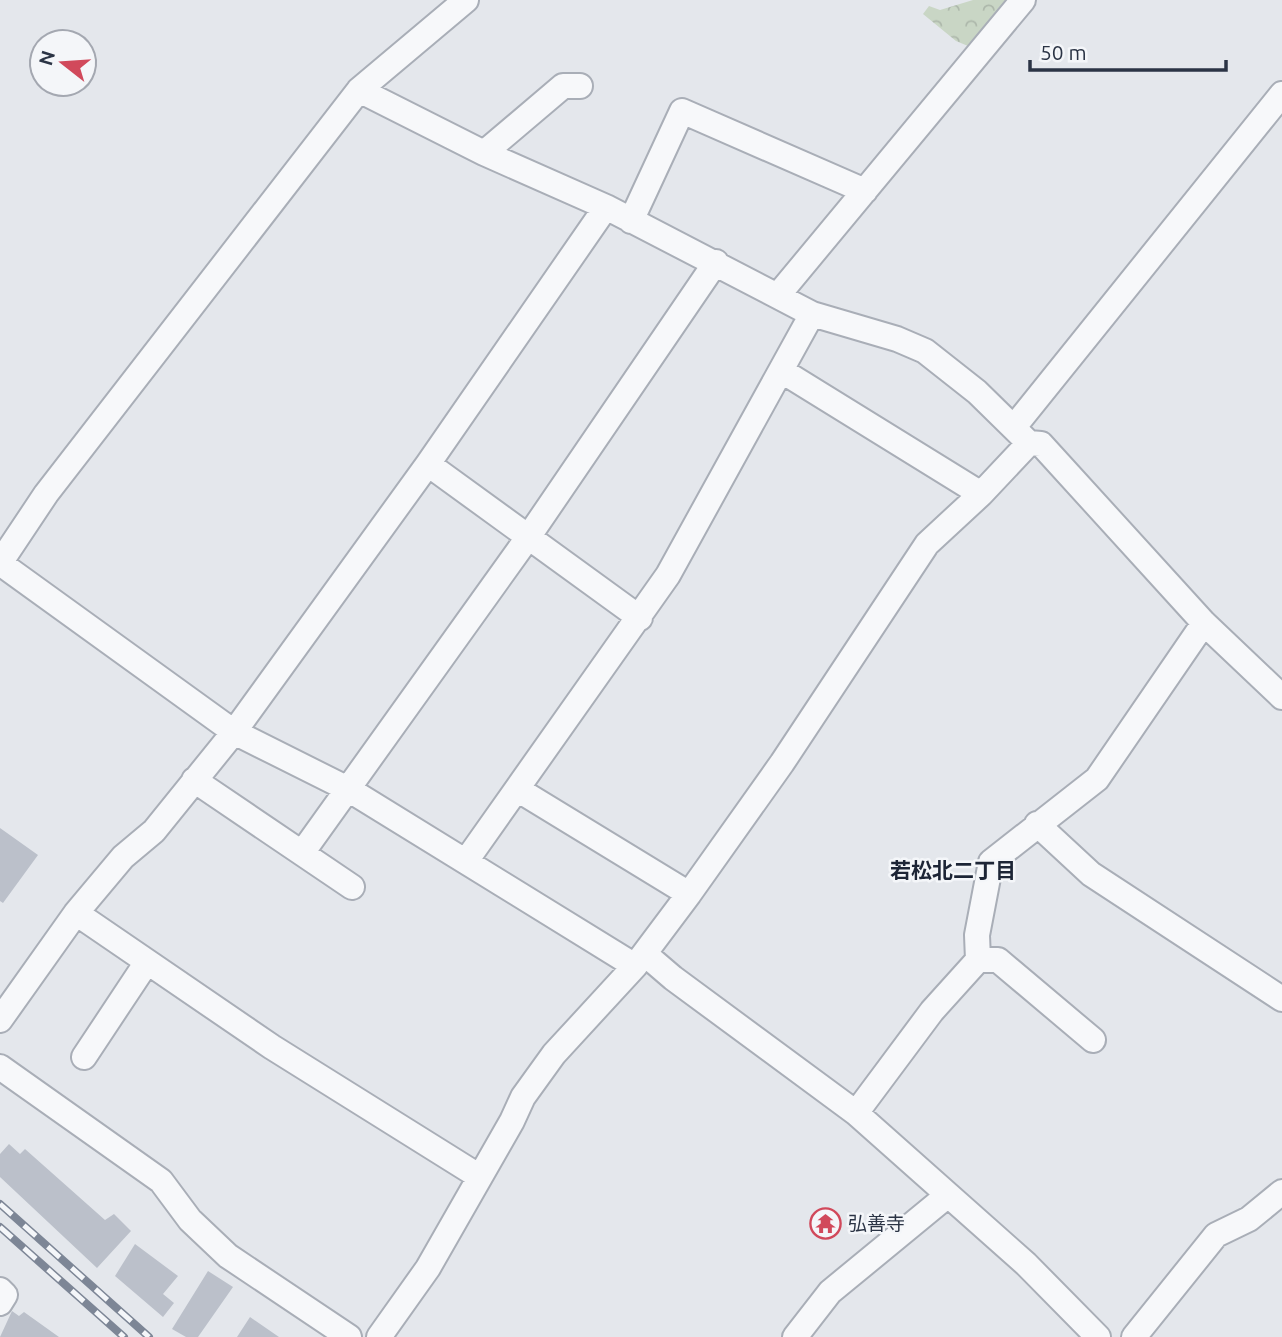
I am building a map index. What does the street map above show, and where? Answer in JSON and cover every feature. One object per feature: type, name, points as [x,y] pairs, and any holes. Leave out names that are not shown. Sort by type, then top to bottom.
[{"type":"street","points":[[466,0],[359,90],[46,494],[0,563],[234,732],[348,789],[673,978],[856,1113],[1026,1264],[1098,1337]]},
{"type":"street","points":[[779,294],[1023,0]]},
{"type":"street","points":[[484,152],[563,86],[580,86]]},
{"type":"street","points":[[359,90],[484,152],[606,207],[779,294],[812,314],[897,339],[925,351],[977,392],[1021,435],[1041,444],[1204,623],[1282,697]]},
{"type":"street","points":[[379,1337],[428,1268],[523,1097],[538,1075],[640,960],[782,763],[927,544],[981,494],[1021,435],[1282,94]]},
{"type":"street","points":[[631,221],[682,111],[865,191]]},
{"type":"street","points":[[0,1020],[76,913],[123,857],[154,831],[234,732],[428,464],[606,207]]},
{"type":"street","points":[[302,853],[529,536],[716,262]]},
{"type":"street","points":[[466,860],[668,575],[812,314]]},
{"type":"street","points":[[782,371],[981,494]]},
{"type":"street","points":[[428,464],[640,618]]},
{"type":"street","points":[[856,1113],[932,1011],[978,960],[978,935],[991,862],[1097,779],[1204,623]]},
{"type":"street","points":[[194,780],[352,887]]},
{"type":"street","points":[[517,789],[689,894]]},
{"type":"street","points":[[1037,824],[1091,874],[1282,999]]},
{"type":"street","points":[[76,913],[272,1047],[480,1177]]},
{"type":"street","points":[[978,960],[998,960],[1093,1040]]},
{"type":"street","points":[[84,1057],[147,962]]},
{"type":"street","points":[[0,1067],[152,1174],[190,1220],[228,1256],[349,1337]]},
{"type":"street","points":[[1134,1337],[1216,1236],[1249,1219],[1282,1192]]},
{"type":"street","points":[[794,1337],[830,1292],[948,1195]]},
{"type":"street","points":[[0,1290],[5,1295],[0,1303]]},
{"type":"green space","points":[[973,0],[1009,0],[968,46],[956,41],[923,14],[929,6],[940,10]]},
{"type":"building","points":[[0,828],[38,855],[3,903],[0,901]]},
{"type":"building","points":[[9,1144],[20,1154],[25,1149],[105,1220],[114,1214],[131,1231],[97,1268],[0,1177],[0,1154]]},
{"type":"building","points":[[135,1244],[178,1276],[163,1294],[174,1303],[163,1317],[115,1276]]},
{"type":"building","points":[[208,1271],[233,1287],[198,1337],[186,1337],[172,1329]]},
{"type":"building","points":[[12,1311],[19,1316],[24,1312],[59,1337],[0,1337]]},
{"type":"building","points":[[250,1317],[279,1337],[237,1337]]},
{"type":"railway","points":[[0,1204],[149,1337]]},
{"type":"railway","points":[[0,1227],[124,1337]]},
{"type":"place","name":"弘善寺","points":[[825,1223]]},
{"type":"district","name":"若松北二丁目","points":[[953,870]]}]
